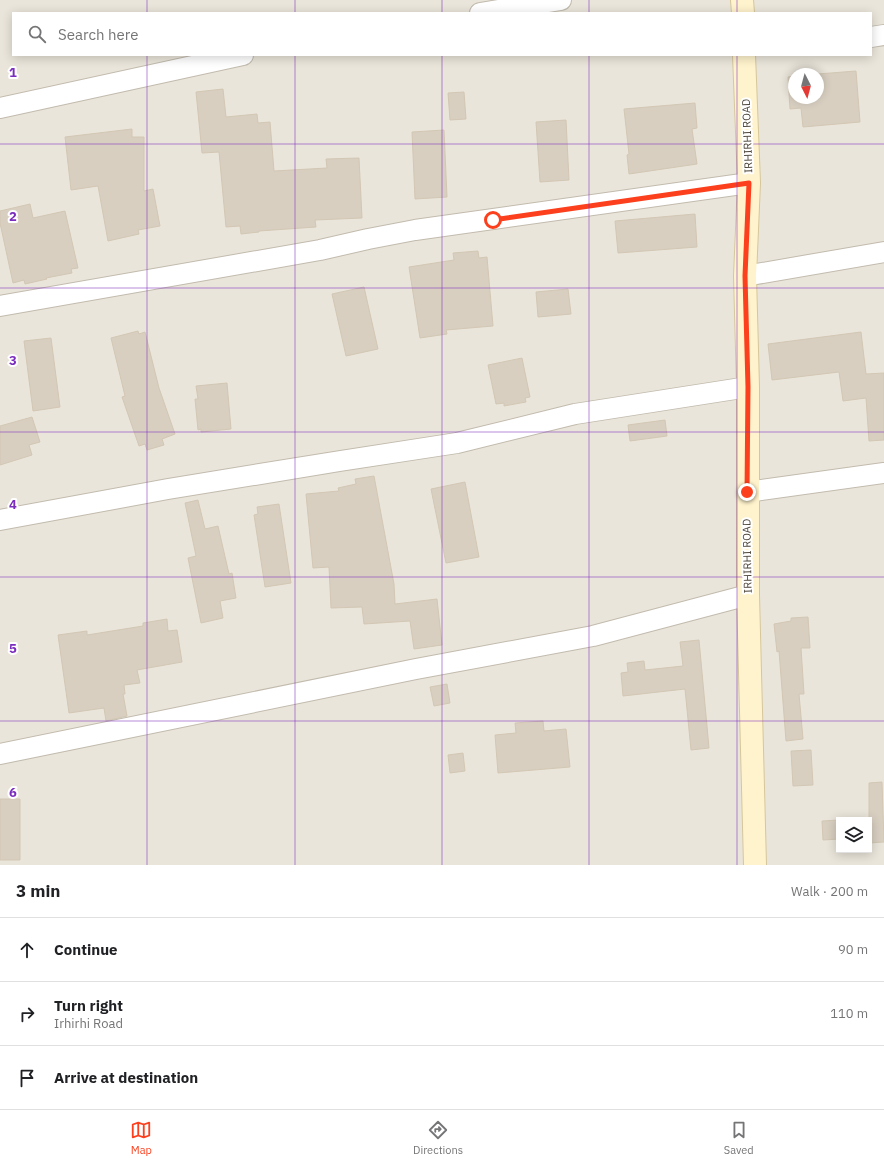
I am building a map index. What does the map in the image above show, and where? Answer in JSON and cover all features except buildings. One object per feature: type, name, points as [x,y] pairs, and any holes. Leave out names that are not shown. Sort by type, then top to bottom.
[{"type":"street","points":[[486,12],[561,0]]},
{"type":"street","points":[[742,0],[743,12]]},
{"type":"street","points":[[872,37],[884,35]]},
{"type":"street","points":[[0,108],[238,56]]},
{"type":"street","name":"IRHIRHI ROAD","points":[[744,56],[749,183],[745,276],[748,387],[748,595],[755,865]]},
{"type":"street","points":[[0,306],[320,250],[415,230],[749,183]]},
{"type":"street","points":[[745,276],[884,252]]},
{"type":"street","points":[[0,520],[168,489],[457,443],[575,414],[748,387]]},
{"type":"street","points":[[747,492],[884,473]]},
{"type":"street","points":[[0,754],[416,669],[593,636],[748,595]]},
{"type":"shaded area","points":[[0,0],[884,0],[884,865],[0,865]]},
{"type":"route","points":[[493,220],[749,183],[745,276],[748,387],[747,492]]}]
